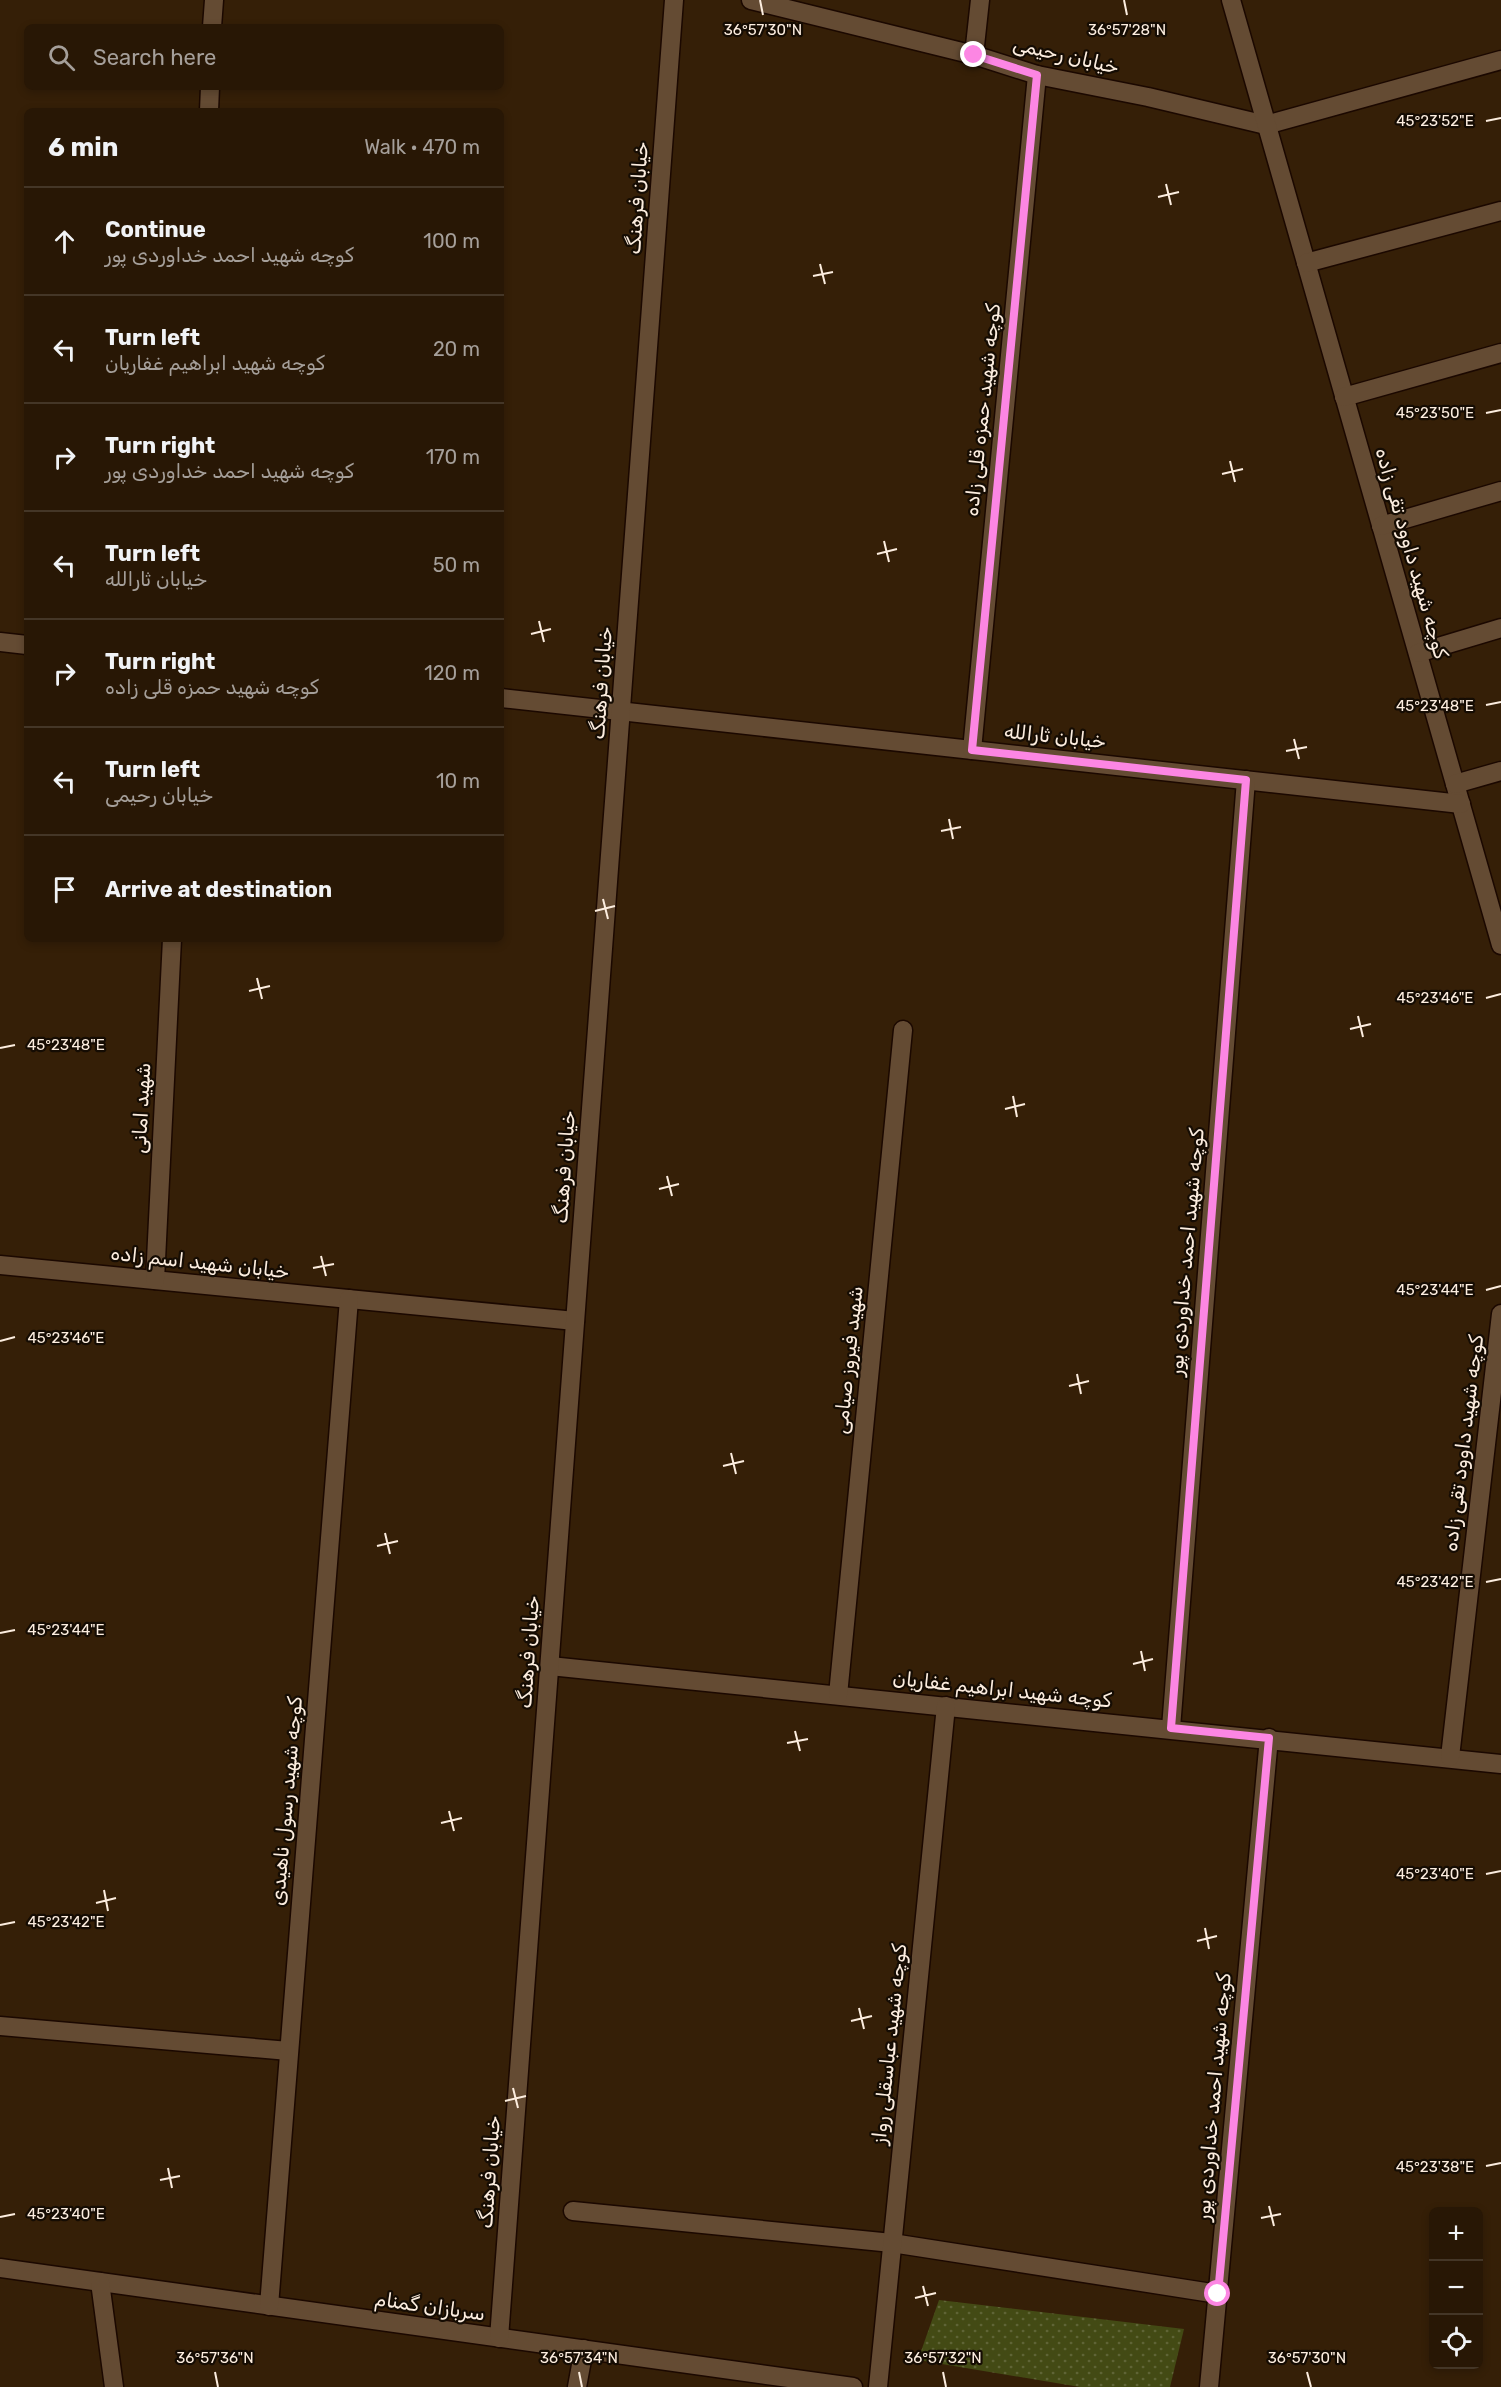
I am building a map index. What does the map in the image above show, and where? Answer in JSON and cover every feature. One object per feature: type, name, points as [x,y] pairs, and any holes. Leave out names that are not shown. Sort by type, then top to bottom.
[{"type":"street","points":[[212,24],[214,0]]},
{"type":"street","name":"خیابان فرهنگ","points":[[499,2338],[674,0]]},
{"type":"street","name":"خیابان رحیمی","points":[[751,0],[974,55],[1037,75],[1148,97],[1266,125]]},
{"type":"street","points":[[974,55],[980,0]]},
{"type":"street","name":"کوچه شهید داوود تقی زاده","points":[[1231,0],[1455,784],[1495,903],[1501,945]]},
{"type":"street","points":[[1266,125],[1501,60]]},
{"type":"street","name":"کوچه شهید حمزه قلی زاده","points":[[972,750],[1037,75]]},
{"type":"street","points":[[209,108],[210,90]]},
{"type":"street","points":[[1306,263],[1501,211]]},
{"type":"street","points":[[1344,397],[1501,353]]},
{"type":"street","points":[[1381,526],[1501,491]]},
{"type":"street","points":[[1418,653],[1501,628]]},
{"type":"street","points":[[0,642],[24,645]]},
{"type":"street","name":"خیابان ثارالله","points":[[504,698],[1461,804]]},
{"type":"street","points":[[1455,784],[1501,771]]},
{"type":"street","name":"کوچه شهید احمد خداوردی پور","points":[[1171,1728],[1246,780]]},
{"type":"street","name":"شهید امانی","points":[[155,1280],[172,942]]},
{"type":"street","name":"شهید فیروز صیامی","points":[[838,1695],[903,1030]]},
{"type":"street","name":"خیابان شهید اسم زاده","points":[[0,1265],[575,1321]]},
{"type":"street","name":"کوچه شهید رسول ناهیدی","points":[[269,2306],[349,1299]]},
{"type":"street","name":"کوچه شهید داوود تقی زاده","points":[[1450,1757],[1501,1314]]},
{"type":"street","name":"کوچه شهید ابراهیم غفاریان","points":[[550,1666],[1269,1738],[1501,1764]]},
{"type":"street","name":"کوچه شهید عباسقلی رواز","points":[[878,2387],[946,1706]]},
{"type":"street","name":"کوچه شهید احمد خداوردی پور","points":[[1209,2387],[1269,1738]]},
{"type":"street","points":[[0,2026],[289,2051]]},
{"type":"street","points":[[573,2211],[892,2243],[1218,2294]]},
{"type":"street","name":"سربازان گمنام","points":[[0,2268],[853,2387]]},
{"type":"street","points":[[100,2282],[114,2387]]},
{"type":"street","points":[[577,2387],[584,2349]]},
{"type":"green space","points":[[939,2300],[1184,2329],[1170,2387],[1080,2387],[918,2360]]},
{"type":"route","points":[[974,55],[1037,75],[972,750],[1246,780],[1171,1728],[1269,1738],[1218,2294]]}]
